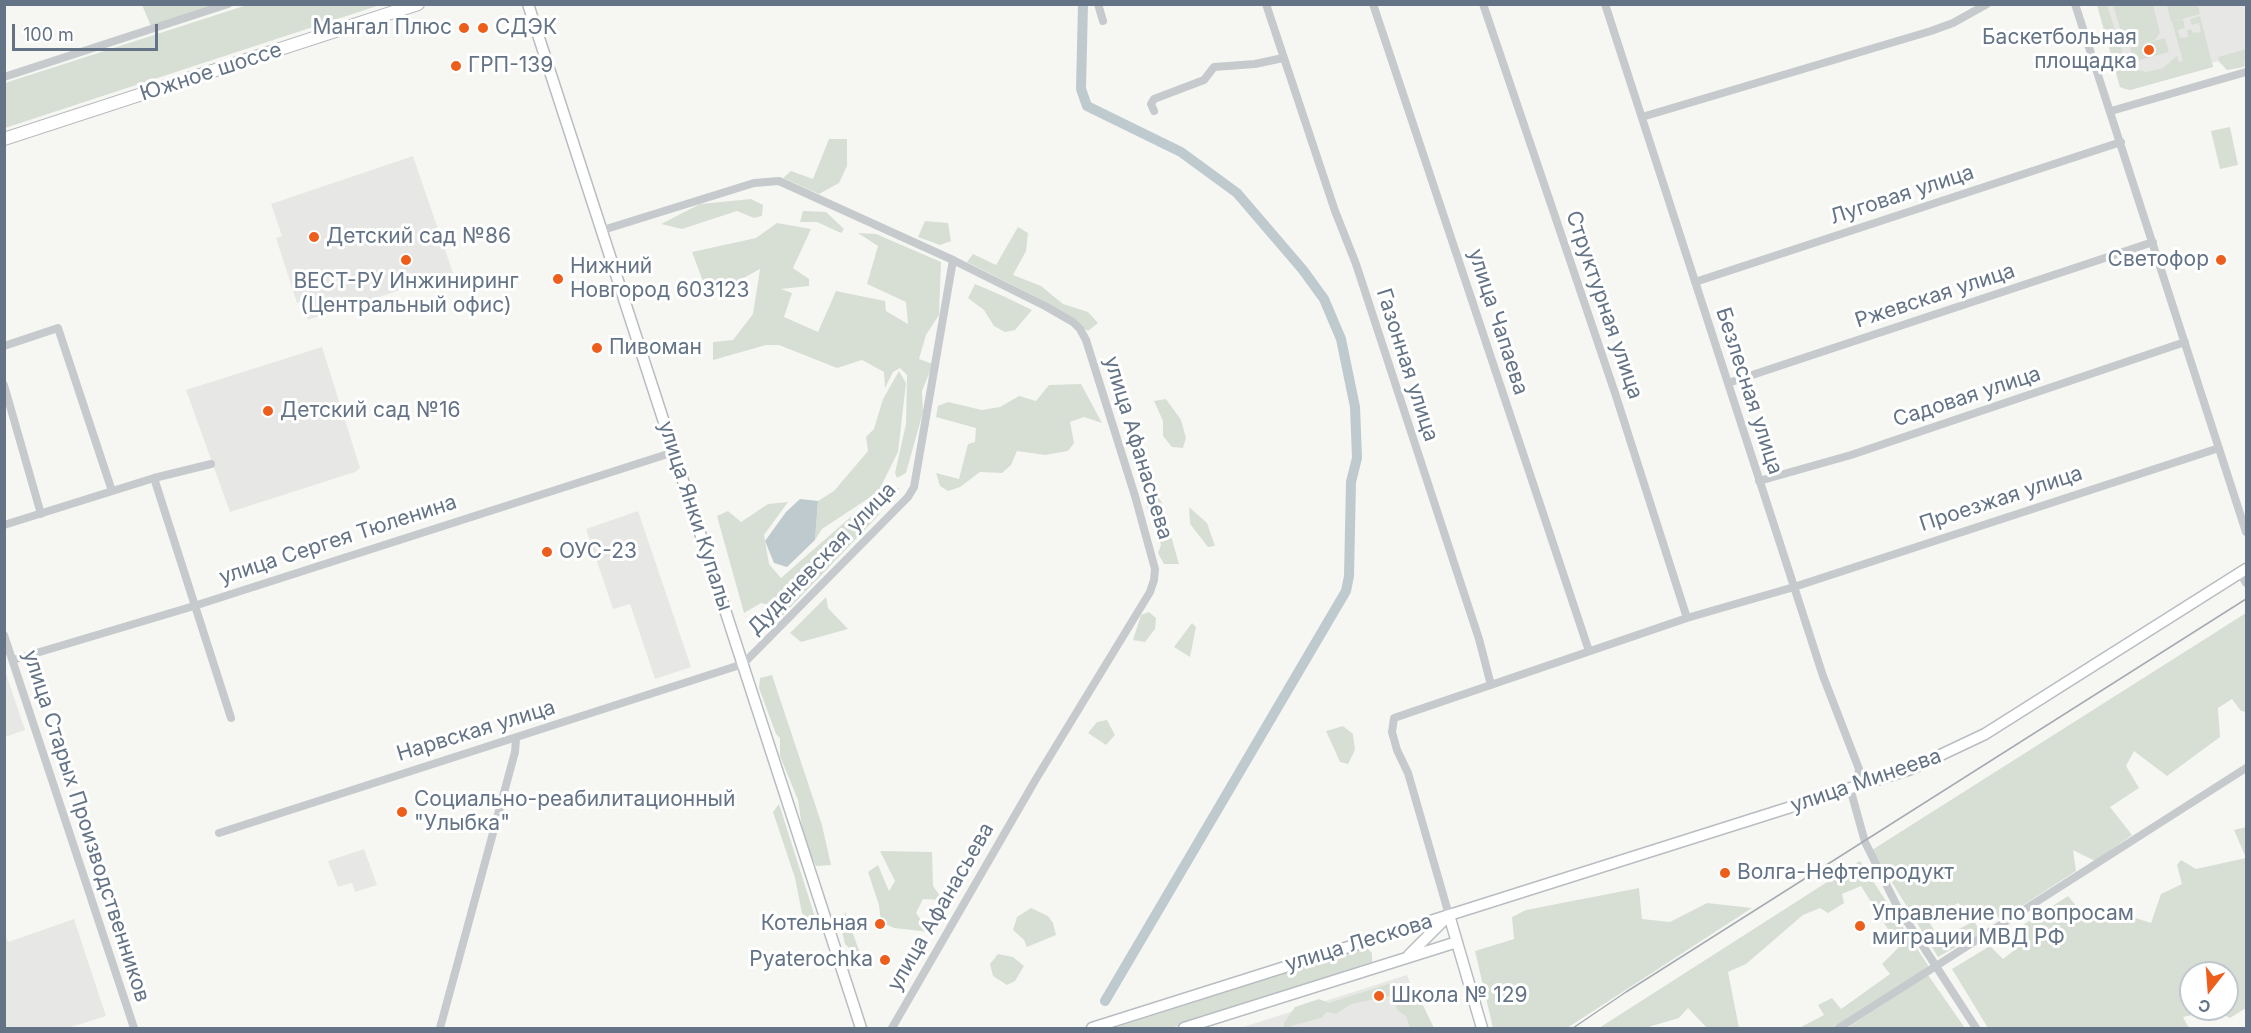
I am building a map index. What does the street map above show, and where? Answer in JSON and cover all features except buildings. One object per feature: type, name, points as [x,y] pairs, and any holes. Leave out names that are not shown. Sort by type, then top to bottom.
[{"type":"main road","name":"Южное шоссе","points":[[4,139],[418,4]]},
{"type":"main road","name":"улица Янки Купалы","points":[[528,4],[861,1029]]},
{"type":"main road","name":"улица Минеева","points":[[1449,915],[1911,769],[1984,734],[2243,571]]},
{"type":"main road","name":"улица Лескова","points":[[1092,1029],[1449,915]]},
{"type":"main road","name":"улица Лескова","points":[[1184,1029],[1406,957],[1449,915]]},
{"type":"main road","points":[[1449,915],[1482,1029]]},
{"type":"main road","points":[[1398,931],[1411,931],[1416,935],[1416,948]]},
{"type":"main road","points":[[1406,957],[1457,942]]},
{"type":"street","points":[[4,77],[228,4]]},
{"type":"street","points":[[1098,4],[1102,21]]},
{"type":"street","name":"Газонная улица","points":[[1266,4],[1335,211],[1356,264],[1479,639],[1491,685]]},
{"type":"street","name":"улица Чапаева","points":[[1373,4],[1589,651]]},
{"type":"street","name":"Структурная улица","points":[[1483,4],[1611,382],[1687,618]]},
{"type":"street","name":"Безлесная улица","points":[[1605,4],[1823,676],[1859,769],[1853,788],[1864,842],[1897,906],[1976,1029]]},
{"type":"street","points":[[1642,117],[1931,32],[1987,4]]},
{"type":"street","points":[[2075,4],[2247,532]]},
{"type":"street","points":[[1154,111],[1151,104],[1154,99],[1204,80],[1214,67],[1256,64],[1283,58]]},
{"type":"street","points":[[2111,111],[2247,72]]},
{"type":"street","name":"Луговая улица","points":[[1695,282],[2121,142]]},
{"type":"street","name":"улица Афанасьева","points":[[603,230],[754,183],[779,181],[953,260],[1045,306],[1080,329],[1131,480],[1155,569],[1150,592],[1036,779],[892,1029]]},
{"type":"street","name":"Ржевская улица","points":[[1728,383],[2154,242]]},
{"type":"street","name":"Дуденевская улица","points":[[743,664],[900,505],[914,487],[953,260]]},
{"type":"street","points":[[4,346],[58,328],[112,491]]},
{"type":"street","name":"Садовая улица","points":[[1759,481],[1851,455],[2185,342]]},
{"type":"street","points":[[4,385],[41,514]]},
{"type":"street","name":"Проезжая улица","points":[[1449,915],[1407,773],[1397,750],[1392,732],[1394,718],[1687,618],[1794,587],[2218,448]]},
{"type":"street","name":"улица Сергея Тюленина","points":[[13,660],[194,606],[674,452]]},
{"type":"street","points":[[4,525],[154,478],[211,464]]},
{"type":"street","points":[[154,478],[231,718]]},
{"type":"street","points":[[2243,571],[2247,584]]},
{"type":"street","name":"улица Старых Производственников","points":[[4,635],[134,1029]]},
{"type":"street","name":"Нарвская улица","points":[[219,832],[743,664]]},
{"type":"street","points":[[440,1029],[515,752],[516,738]]},
{"type":"street","points":[[1839,1029],[1935,965],[2247,768]]},
{"type":"shaded area","points":[[142,5],[220,5],[151,26]]},
{"type":"shaded area","points":[[247,5],[380,5],[5,128],[5,83]]},
{"type":"shaded area","points":[[2097,5],[2246,5],[2246,66],[2227,70],[2218,61],[2212,63],[2213,67],[2130,90],[2124,89],[2120,87]]},
{"type":"shaded area","points":[[2097,5],[2107,5],[2127,67],[2146,72],[2163,68],[2177,56],[2179,62],[2183,61],[2172,22],[2183,19],[2185,28],[2178,30],[2180,38],[2188,37],[2187,30],[2191,29],[2193,33],[2201,32],[2199,23],[2192,25],[2190,19],[2200,16],[2213,67],[2130,90],[2120,87]]},
{"type":"shaded area","points":[[2113,5],[2153,5],[2160,33],[2155,40],[2139,45],[2165,38],[2169,52],[2134,62],[2130,48],[2134,46],[2123,39]]},
{"type":"shaded area","points":[[2167,5],[2198,5],[2200,14],[2171,22]]},
{"type":"shaded area","points":[[2246,49],[2244,67],[2227,70],[2219,61],[2218,57]]},
{"type":"shaded area","points":[[2230,127],[2238,165],[2220,169],[2211,131]]},
{"type":"shaded area","points":[[829,139],[847,139],[847,166],[839,183],[819,194],[783,178],[791,171],[813,179]]},
{"type":"shaded area","name":"Детский сад №86","points":[[413,156],[453,273],[308,320],[301,302],[297,303],[276,238],[282,236],[271,204]]},
{"type":"shaded area","points":[[751,199],[763,205],[762,216],[754,218],[737,211],[682,229],[661,224],[700,204]]},
{"type":"shaded area","points":[[803,211],[826,212],[844,229],[841,233],[817,222],[800,222]]},
{"type":"shaded area","points":[[925,221],[948,223],[951,241],[940,245],[918,237]]},
{"type":"shaded area","points":[[777,223],[811,229],[793,268],[809,279],[809,286],[781,289],[792,293],[784,317],[818,332],[836,291],[885,301],[886,311],[908,324],[906,302],[867,284],[878,246],[858,233],[876,234],[941,262],[939,315],[926,335],[919,359],[933,364],[922,391],[923,412],[906,473],[897,478],[895,473],[906,424],[907,375],[900,368],[893,372],[885,388],[884,372],[862,360],[837,368],[779,345],[766,345],[713,360],[713,342],[733,340],[753,314],[760,269],[709,297],[692,252],[756,238]]},
{"type":"shaded area","points":[[1018,227],[1028,233],[1026,251],[1013,275],[1041,286],[1063,304],[1088,312],[1098,323],[1088,331],[1032,295],[967,262],[973,254],[996,265]]},
{"type":"shaded area","points":[[975,284],[1032,310],[1015,330],[1005,332],[994,326],[984,310],[968,298]]},
{"type":"shaded area","name":"Детский сад №16","points":[[322,347],[360,468],[355,472],[230,512],[186,390]]},
{"type":"shaded area","points":[[899,371],[906,383],[898,452],[878,492],[822,529],[815,540],[818,501],[834,491],[868,451],[866,437],[874,429],[883,399]]},
{"type":"shaded area","points":[[1081,384],[1102,423],[1084,417],[1070,422],[1074,443],[1068,451],[1045,455],[1017,451],[1011,465],[1002,473],[980,472],[960,487],[948,491],[940,486],[936,473],[959,479],[968,444],[975,442],[976,428],[936,417],[938,406],[948,402],[982,410],[1000,407],[1019,396],[1036,401],[1049,385]]},
{"type":"shaded area","points":[[1166,399],[1181,420],[1186,438],[1183,448],[1172,447],[1163,436],[1163,421],[1154,401]]},
{"type":"shaded area","points":[[900,487],[876,518],[781,617],[773,606],[761,603],[744,613],[717,516],[728,511],[741,522],[768,504],[788,502],[764,535],[769,564],[781,578],[862,507]]},
{"type":"shaded area","points":[[1156,494],[1161,501],[1179,564],[1164,564],[1158,553],[1161,545],[1144,499]]},
{"type":"shaded area","points":[[800,499],[818,501],[815,540],[787,567],[774,563],[765,541],[786,512]]},
{"type":"shaded area","points":[[1189,507],[1207,523],[1215,546],[1208,547],[1190,524]]},
{"type":"shaded area","points":[[638,511],[691,667],[655,679],[630,604],[613,609],[586,529]]},
{"type":"shaded area","points":[[826,597],[828,608],[848,629],[801,642],[790,633]]},
{"type":"shaded area","points":[[1149,612],[1156,618],[1155,629],[1145,642],[1133,640],[1141,615]]},
{"type":"shaded area","points":[[2246,613],[2246,712],[2241,711],[2232,699],[2218,708],[2220,737],[2167,776],[2134,751],[2126,766],[2139,788],[2110,807],[2132,835],[2095,861],[2073,850],[2076,871],[2000,920],[1991,906],[1972,916],[1958,903],[1929,922],[1940,939],[1974,921],[1981,933],[1938,957],[1872,850]]},
{"type":"shaded area","points":[[1192,623],[1196,627],[1190,657],[1174,647]]},
{"type":"shaded area","points":[[4,668],[25,730],[5,737],[4,737]]},
{"type":"shaded area","points":[[772,675],[822,825],[831,865],[816,866],[804,841],[798,800],[780,756],[780,738],[776,734],[759,688],[760,678]]},
{"type":"shaded area","points":[[1107,720],[1115,735],[1106,745],[1088,733],[1097,722]]},
{"type":"shaded area","points":[[1343,726],[1353,734],[1355,750],[1348,764],[1340,762],[1326,731]]},
{"type":"shaded area","points":[[779,804],[816,920],[812,926],[802,913],[795,878],[773,812]]},
{"type":"shaded area","points":[[2246,827],[2246,858],[2234,830]]},
{"type":"shaded area","points":[[364,849],[377,885],[355,892],[352,883],[338,887],[328,861]]},
{"type":"shaded area","points":[[880,851],[932,852],[933,886],[943,900],[923,899],[916,913],[930,932],[894,928],[881,922],[879,905],[868,872],[878,865],[889,891],[895,881]]},
{"type":"shaded area","points":[[2246,858],[2246,1008],[2239,1012],[2239,961],[2179,961],[2179,1021],[2185,1021],[2189,1028],[1988,1028],[1952,969],[1990,946],[2003,959],[2025,942],[2020,927],[2068,896],[2088,920],[2117,912],[2151,923],[2161,894],[2182,884],[2177,865],[2181,860],[2196,869]]},
{"type":"shaded area","points":[[1860,861],[1929,967],[1835,1028],[1799,1028],[1824,1015],[1818,1005],[1832,998],[1841,1009],[1890,974],[1882,964],[1899,947],[1861,886],[1842,894],[1844,903],[1828,913],[1820,908],[1803,915],[1746,964],[1728,972],[1739,1028],[1707,1028],[1688,1008],[1679,1018],[1645,1028],[1599,1028]]},
{"type":"shaded area","points":[[1639,888],[1642,919],[1670,922],[1707,903],[1752,908],[1567,1028],[1493,1028],[1475,951],[1514,939],[1512,917],[1526,910]]},
{"type":"shaded area","points":[[1031,908],[1048,916],[1053,923],[1056,935],[1027,947],[1024,940],[1013,930],[1017,917]]},
{"type":"shaded area","points":[[845,912],[860,953],[867,961],[858,968],[849,965],[853,952],[845,944],[841,927]]},
{"type":"shaded area","points":[[74,919],[106,1016],[68,1028],[5,1028],[5,934],[8,942]]},
{"type":"shaded area","points":[[1366,947],[1372,953],[1372,962],[1171,1028],[1114,1028]]},
{"type":"shaded area","points":[[998,954],[1013,957],[1024,966],[1015,981],[1007,985],[993,976],[990,964]]},
{"type":"shaded area","name":"Школа № 129","points":[[1407,975],[1429,1028],[1240,1028]]},
{"type":"shaded area","points":[[1928,975],[1965,1028],[1847,1028]]},
{"type":"shaded area","points":[[1388,984],[1403,986],[1406,997],[1419,997],[1434,1028],[1410,1028],[1406,1016],[1398,1011],[1391,996],[1351,1004],[1336,1014],[1327,1012],[1321,1018],[1284,1028],[1284,1023],[1295,1007],[1319,999],[1329,1003]]},
{"type":"waterway","points":[[1083,4],[1081,89],[1087,106],[1181,152],[1237,193],[1303,270],[1324,299],[1341,339],[1355,407],[1357,458],[1351,482],[1349,576],[1346,591],[1105,1001]]},
{"type":"tram line","points":[[1573,1028],[1626,992],[2246,599]]},
{"type":"place","name":"Мангал Плюс","points":[[464,28]]},
{"type":"place","name":"СДЭК","points":[[483,28]]},
{"type":"place","name":"Баскетбольная площадка","points":[[2149,50]]},
{"type":"place","name":"ГРП-139","points":[[456,66]]},
{"type":"place","name":"Детский сад №86","points":[[314,237]]},
{"type":"place","name":"ВЕСТ-РУ Инжиниринг (Центральный офис)","points":[[406,260]]},
{"type":"place","name":"Светофор","points":[[2221,260]]},
{"type":"place","name":"Нижний Новгород 603123","points":[[558,279]]},
{"type":"place","name":"Пивоман","points":[[597,348]]},
{"type":"place","name":"Детский сад №16","points":[[268,411]]},
{"type":"place","name":"ОУС-23","points":[[547,552]]},
{"type":"place","name":"Социально-реабилитационный \"Улыбка\"","points":[[402,812]]},
{"type":"place","name":"Волга-Нефтепродукт","points":[[1725,873]]},
{"type":"place","name":"Котельная","points":[[880,924]]},
{"type":"place","name":"Управление по вопросам миграции МВД РФ","points":[[1860,926]]},
{"type":"place","name":"Pyaterochka","points":[[885,960]]},
{"type":"place","name":"Школа № 129","points":[[1379,996]]}]
